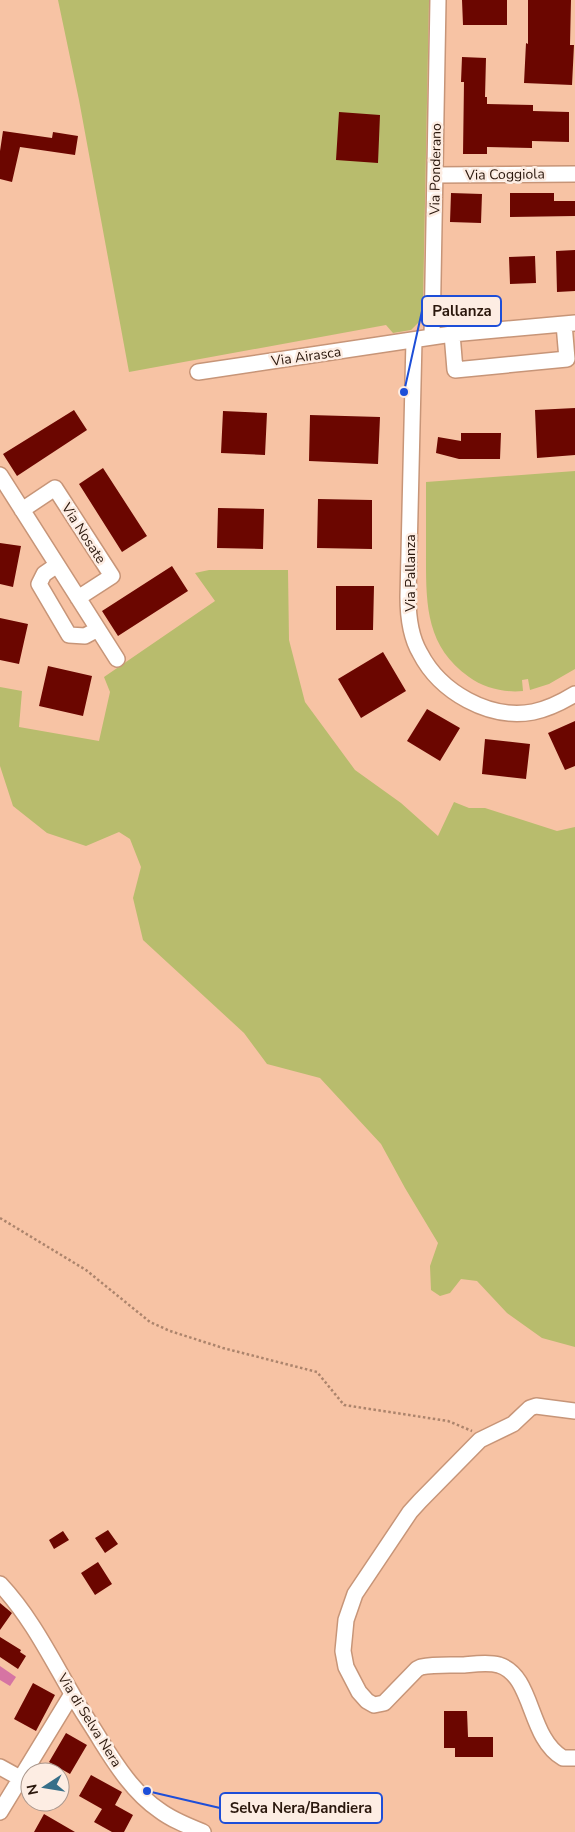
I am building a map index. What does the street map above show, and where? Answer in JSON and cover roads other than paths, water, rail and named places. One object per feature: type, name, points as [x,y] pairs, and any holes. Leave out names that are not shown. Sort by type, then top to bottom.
[{"type":"street","name":"Via Ponderano","points":[[432,337],[438,0]]},
{"type":"street","name":"Via Coggiola","points":[[435,175],[575,174]]},
{"type":"street","points":[[414,340],[452,334],[570,323],[567,359],[455,370],[452,334]]},
{"type":"street","name":"Via Airasca","points":[[198,372],[414,340]]},
{"type":"street","name":"Via Pallanza","points":[[414,340],[408,597],[410,626],[419,652],[446,686],[466,699],[488,708],[509,713],[533,712],[562,702],[575,694]]},
{"type":"street","points":[[0,475],[117,659]]},
{"type":"street","name":"Via Nosate","points":[[22,510],[55,488],[112,576],[78,598]]},
{"type":"street","points":[[57,565],[44,574],[39,584],[69,635],[85,636],[98,629]]},
{"type":"street","points":[[575,1411],[536,1406],[527,1410],[513,1424],[485,1437],[410,1512],[359,1586],[346,1620],[343,1646],[345,1662],[359,1692],[367,1701],[379,1706],[388,1701],[421,1667],[484,1664],[502,1667],[513,1673],[521,1685],[534,1719],[549,1744],[563,1758],[575,1758]]},
{"type":"street","name":"Via di Selva Nera","points":[[0,1584],[32,1624],[72,1694],[128,1780],[173,1826],[203,1832]]},
{"type":"street","points":[[30,1762],[72,1694]]},
{"type":"street","points":[[0,1767],[20,1778],[0,1812]]},
{"type":"place","name":"Pallanza","points":[[404,392]]},
{"type":"place","name":"Selva Nera/Bandiera","points":[[147,1791]]}]
